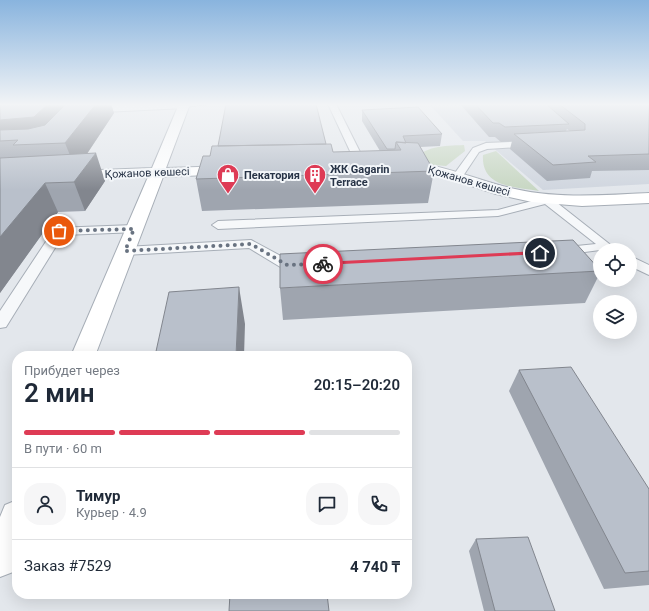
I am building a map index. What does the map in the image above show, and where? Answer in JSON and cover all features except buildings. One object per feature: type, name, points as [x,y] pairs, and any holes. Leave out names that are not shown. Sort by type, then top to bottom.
[{"type":"street","points":[[84,351],[174,133]]},
{"type":"street","name":"Қожанов көшесі","points":[[346,167],[424,167],[516,195],[547,200],[578,202],[649,198]]},
{"type":"street","name":"Қожанов көшесі","points":[[61,176],[246,170]]},
{"type":"street","points":[[0,559],[12,529]]},
{"type":"lane","points":[[352,133],[375,166]]},
{"type":"lane","points":[[457,176],[476,150],[486,146],[538,144]]},
{"type":"lane","points":[[218,225],[498,213],[547,200],[601,243]]},
{"type":"lane","points":[[0,323],[59,231],[134,229]]},
{"type":"lane","points":[[125,251],[251,244],[287,265],[311,264]]},
{"type":"lane","points":[[546,253],[593,250]]},
{"type":"lane","points":[[637,264],[649,271]]},
{"type":"shaded area","points":[[455,133],[649,133],[649,184],[543,190],[485,141],[463,141]]},
{"type":"green space","points":[[464,145],[465,151],[446,166],[411,163],[416,157],[428,150],[442,146]]},
{"type":"green space","points":[[496,151],[539,191],[501,184],[487,174],[484,166],[483,155]]},
{"type":"way so far","points":[[59,231],[134,229],[125,251],[251,244],[287,265],[323,264]]},
{"type":"place","name":"Пекатория","points":[[228,194]]},
{"type":"place","name":"ЖК Gagarin Terrace","points":[[315,194]]},
{"type":"route","points":[[323,264],[540,253]]}]
